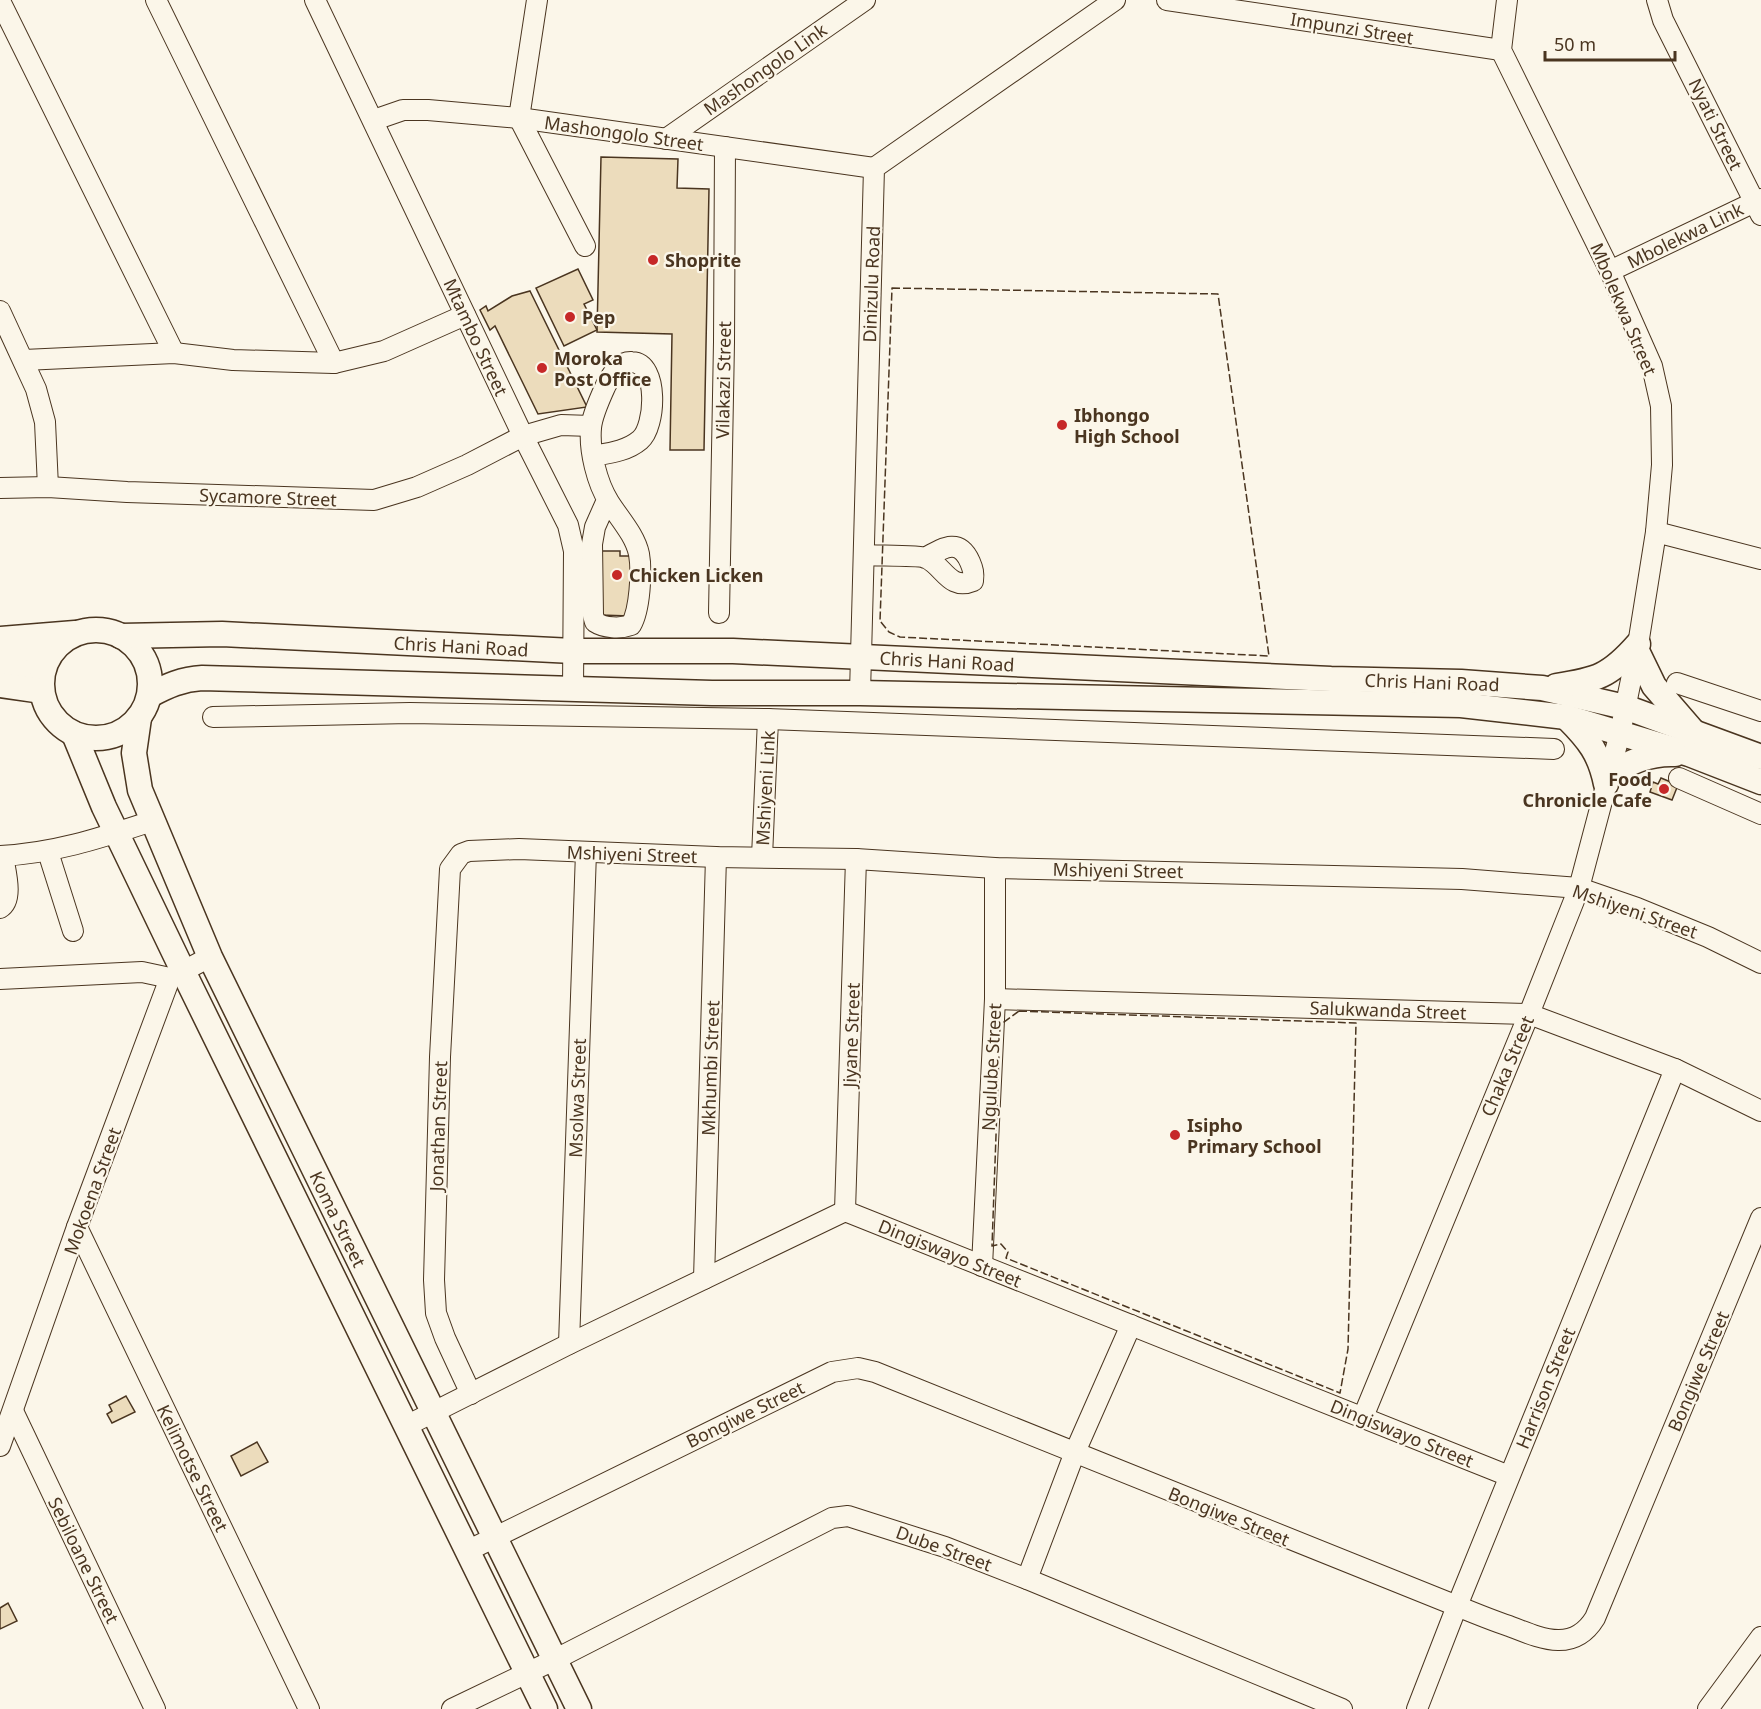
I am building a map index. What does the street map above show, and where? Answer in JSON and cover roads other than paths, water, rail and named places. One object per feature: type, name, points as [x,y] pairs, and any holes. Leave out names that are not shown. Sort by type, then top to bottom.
[{"type":"main road","points":[[0,641],[94,630],[108,631],[121,636],[135,647],[145,661],[150,678],[150,695],[139,718],[126,730],[110,738],[92,739],[74,734],[59,724],[47,709],[48,666],[67,638],[80,632]]},
{"type":"main road","name":"Chris Hani Road","points":[[121,636],[222,634],[573,651],[733,651],[1319,678],[1461,682],[1542,688],[1625,707],[1761,782]]},
{"type":"main road","points":[[0,641],[48,666]]},
{"type":"main road","points":[[1542,688],[1593,680],[1610,672],[1638,647],[1654,686],[1691,743],[1662,754],[1643,757],[1622,766],[1607,780],[1595,749],[1566,717]]},
{"type":"main road","points":[[0,685],[48,666]]},
{"type":"main road","name":"Chris Hani Road","points":[[150,695],[172,683],[202,678],[712,693],[860,693],[1449,704],[1566,717],[1620,734],[1691,743],[1761,757]]},
{"type":"main road","name":"Koma Street","points":[[139,718],[134,753],[140,790],[210,957],[579,1709]]},
{"type":"main road","name":"Koma Street","points":[[74,734],[177,974],[406,1426],[545,1709]]},
{"type":"street","points":[[156,0],[334,363]]},
{"type":"street","name":"Mtambo Street","points":[[315,0],[523,436],[568,525],[574,551],[573,689]]},
{"type":"street","points":[[537,0],[519,118],[585,246]]},
{"type":"street","name":"Mashongolo Link","points":[[666,139],[865,0]]},
{"type":"street","points":[[874,168],[1114,0]]},
{"type":"street","name":"Impunzi Street","points":[[1167,0],[1501,50]]},
{"type":"street","points":[[1501,50],[1507,0]]},
{"type":"street","name":"Nyati Street","points":[[1657,0],[1663,20],[1759,205]]},
{"type":"street","points":[[0,1],[174,353]]},
{"type":"street","name":"Mbolekwa Street","points":[[1501,50],[1610,271],[1652,366],[1661,406],[1662,465],[1656,532],[1638,647],[1625,707]]},
{"type":"street","name":"Mashongolo Street","points":[[374,120],[403,110],[519,118],[874,168]]},
{"type":"street","name":"Vilakazi Street","points":[[719,613],[725,147]]},
{"type":"street","name":"Dinizulu Road","points":[[860,693],[874,168]]},
{"type":"street","name":"Mbolekwa Link","points":[[1610,271],[1759,205]]},
{"type":"street","points":[[0,311],[36,389],[45,422],[48,487]]},
{"type":"street","points":[[24,360],[174,353],[233,360],[334,363],[384,351],[465,315]]},
{"type":"street","points":[[593,456],[620,451],[642,439],[651,421],[652,401],[650,378],[642,366],[633,362],[622,364],[612,374],[604,389],[591,426],[593,456],[607,500],[638,552],[636,613],[631,625],[624,627],[600,626],[595,622],[593,615],[592,544],[595,526],[607,500]]},
{"type":"street","name":"Sycamore Street","points":[[0,488],[48,487],[127,492],[374,500],[390,497],[437,479],[523,436],[561,425],[591,426]]},
{"type":"street","points":[[1656,532],[1761,559]]},
{"type":"street","points":[[864,555],[925,558]]},
{"type":"street","points":[[0,654],[48,666]]},
{"type":"street","points":[[0,669],[48,666]]},
{"type":"street","points":[[1677,683],[1761,711]]},
{"type":"street","name":"Chaka Street","points":[[1363,1417],[1579,888],[1620,734],[1625,707]]},
{"type":"street","points":[[213,717],[410,713],[768,719],[1554,749]]},
{"type":"street","name":"Mshiyeni Link","points":[[762,857],[768,719]]},
{"type":"street","points":[[1679,778],[1761,814]]},
{"type":"street","points":[[0,909],[8,899],[2,856],[64,849],[152,821]]},
{"type":"street","name":"Mshiyeni Street","points":[[461,854],[469,850],[482,849],[856,859],[995,868],[1462,879],[1579,888],[1637,908],[1761,963]]},
{"type":"street","points":[[48,852],[73,931]]},
{"type":"street","name":"Msolwa Street","points":[[569,1344],[586,852]]},
{"type":"street","name":"Jonathan Street","points":[[461,854],[450,868],[444,969],[434,1280],[436,1313],[471,1394]]},
{"type":"street","name":"Mkhumbi Street","points":[[704,1279],[716,857]]},
{"type":"street","name":"Jiyane Street","points":[[845,1211],[856,859]]},
{"type":"street","name":"Ngulube Street","points":[[982,1266],[995,999],[995,868]]},
{"type":"street","points":[[0,979],[141,972],[177,974],[210,957]]},
{"type":"street","name":"Mokoena Street","points":[[0,1446],[77,1227],[177,974]]},
{"type":"street","name":"Salukwanda Street","points":[[995,999],[1529,1014],[1675,1069],[1761,1111]]},
{"type":"street","name":"Harrison Street","points":[[1417,1709],[1456,1606],[1675,1069]]},
{"type":"street","points":[[406,1426],[569,1344],[845,1211]]},
{"type":"street","name":"Dingiswayo Street","points":[[845,1211],[1509,1476]]},
{"type":"street","name":"Bongiwe Street","points":[[467,1551],[814,1380],[847,1368],[875,1372],[1456,1606],[1548,1640],[1570,1639],[1590,1626],[1761,1218]]},
{"type":"street","name":"Kelimotse Street","points":[[77,1227],[309,1709]]},
{"type":"street","points":[[1027,1579],[1075,1452],[1131,1325]]},
{"type":"street","name":"Sebiloane Street","points":[[12,1411],[155,1709]]},
{"type":"street","name":"Dube Street","points":[[452,1709],[554,1660],[832,1518],[848,1516],[945,1547],[1027,1579],[1342,1709]]},
{"type":"street","points":[[1708,1709],[1761,1637]]},
{"type":"place","name":"Shoprite","points":[[653,260]]},
{"type":"place","name":"Pep","points":[[570,317]]},
{"type":"place","name":"Moroka Post Office","points":[[542,368]]},
{"type":"place","name":"Ibhongo High School","points":[[1062,425]]},
{"type":"place","name":"Chicken Licken","points":[[617,575]]},
{"type":"place","name":"Food Chronicle Cafe","points":[[1664,789]]},
{"type":"place","name":"Isipho Primary School","points":[[1175,1135]]}]
